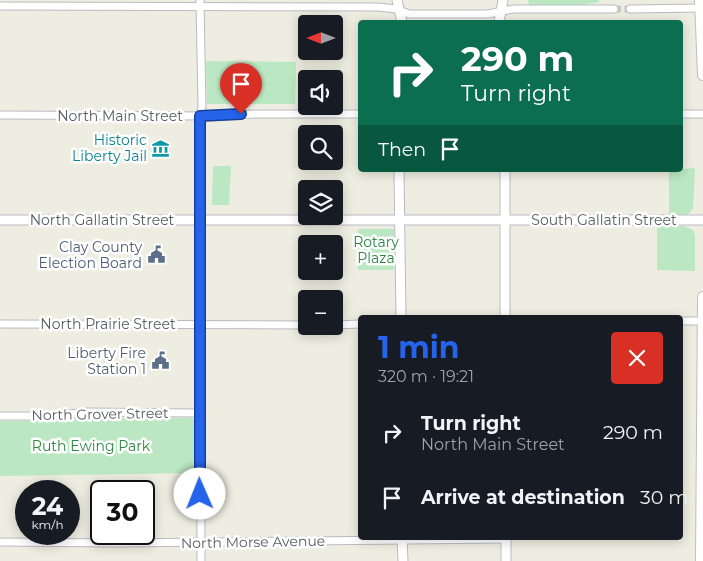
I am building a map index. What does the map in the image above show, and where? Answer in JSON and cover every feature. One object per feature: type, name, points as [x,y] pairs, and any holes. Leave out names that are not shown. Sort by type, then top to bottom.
[{"type":"main road","points":[[701,5],[703,76]]},
{"type":"main road","points":[[701,561],[703,297]]},
{"type":"street","points":[[397,0],[402,20]]},
{"type":"street","points":[[499,20],[502,0]]},
{"type":"street","points":[[200,3],[202,106],[200,116],[199,220],[201,561]]},
{"type":"street","points":[[0,6],[200,3],[378,8],[399,10],[409,14],[488,14],[501,10],[614,9]]},
{"type":"street","points":[[630,9],[701,5]]},
{"type":"street","name":"North Main Street","points":[[0,115],[200,116],[358,114]]},
{"type":"street","points":[[683,114],[703,114]]},
{"type":"street","points":[[399,172],[401,315]]},
{"type":"street","points":[[505,172],[505,315]]},
{"type":"street","name":"North Gallatin Street","points":[[0,220],[505,220]]},
{"type":"street","name":"South Gallatin Street","points":[[505,220],[703,220]]},
{"type":"street","points":[[683,321],[703,321]]},
{"type":"street","name":"North Prairie Street","points":[[0,324],[298,325]]},
{"type":"street","points":[[343,325],[358,324]]},
{"type":"street","name":"North Grover Street","points":[[0,416],[53,416],[88,412],[199,413]]},
{"type":"street","name":"North Morse Avenue","points":[[0,542],[200,543],[358,540]]},
{"type":"street","points":[[402,540],[403,561]]},
{"type":"street","points":[[506,540],[506,561]]},
{"type":"green space","points":[[528,0],[599,0],[599,2],[582,5],[529,5]]},
{"type":"green space","points":[[206,61],[296,62],[295,104],[207,104]]},
{"type":"green space","points":[[213,166],[231,166],[229,205],[212,205]]},
{"type":"green space","points":[[695,168],[693,209],[686,216],[669,215],[669,172],[683,172],[683,169]]},
{"type":"green space","points":[[657,226],[684,226],[693,230],[695,237],[695,271],[657,270]]},
{"type":"green space","name":"Rotary Plaza","points":[[358,229],[394,229],[394,270],[358,270]]},
{"type":"green space","name":"Ruth Ewing Park","points":[[89,418],[192,418],[196,422],[196,473],[0,476],[0,421],[55,421]]},
{"type":"tunnel","points":[[614,9],[630,9]]},
{"type":"place","name":"Historic Liberty Jail","points":[[161,148]]},
{"type":"place","name":"Clay County Election Board","points":[[156,255]]},
{"type":"place","name":"Liberty Fire Station 1","points":[[160,361]]},
{"type":"route","points":[[200,494],[200,116],[241,114]]}]
